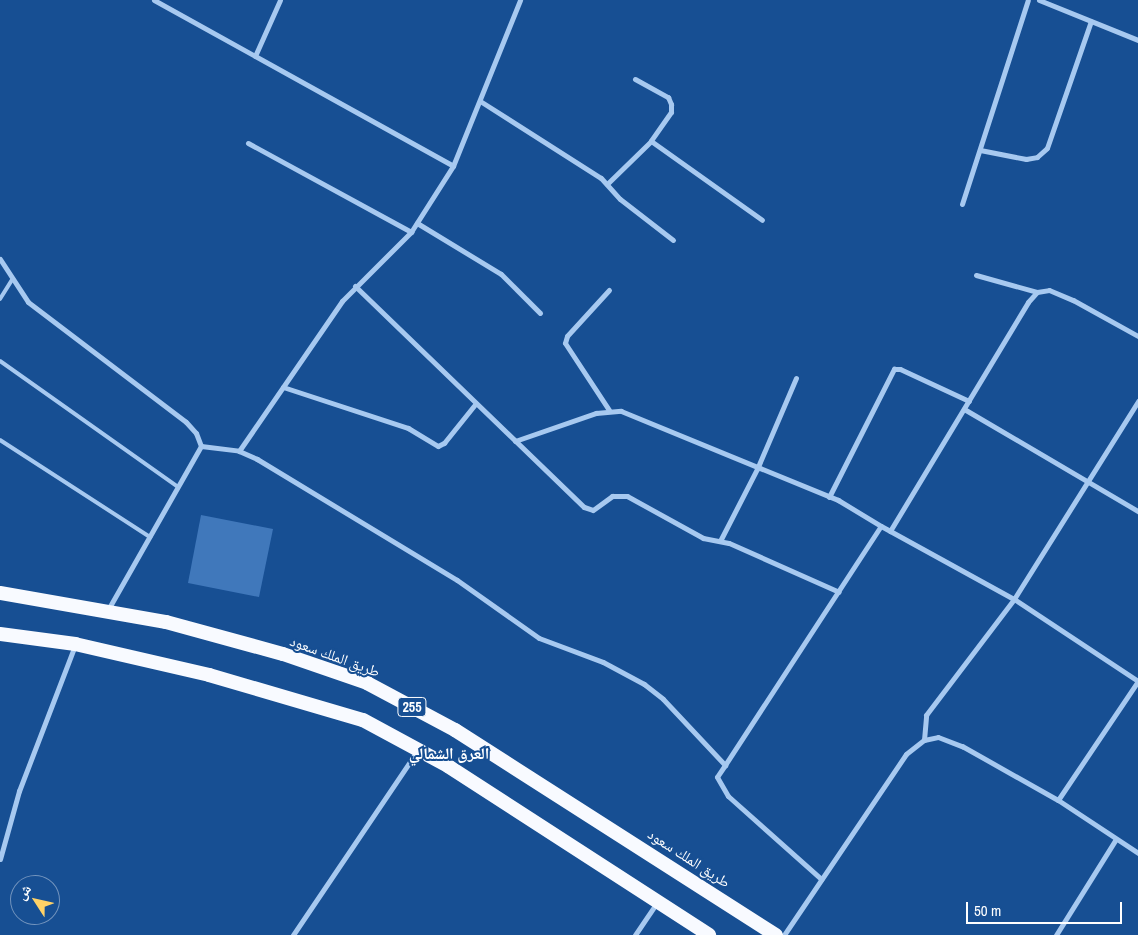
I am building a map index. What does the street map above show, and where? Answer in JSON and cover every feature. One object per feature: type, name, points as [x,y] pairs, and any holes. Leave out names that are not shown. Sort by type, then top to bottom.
[{"type":"highway","name":"طريق الملك سعود","points":[[0,593],[166,622],[274,651],[367,683],[456,730],[776,935]]},
{"type":"highway","name":"255","points":[[0,634],[75,644],[209,675],[363,720],[418,750],[709,935]]},
{"type":"street","points":[[154,0],[453,166]]},
{"type":"street","points":[[255,56],[280,0]]},
{"type":"street","points":[[239,451],[355,286],[412,232],[453,166],[520,0]]},
{"type":"street","points":[[962,204],[1028,0]]},
{"type":"street","points":[[1039,0],[1138,40]]},
{"type":"street","points":[[980,150],[1026,159],[1037,157],[1047,148],[1091,21]]},
{"type":"street","points":[[607,184],[651,141],[671,112],[671,104],[668,97],[635,79]]},
{"type":"street","points":[[480,100],[607,184],[620,199],[673,240]]},
{"type":"street","points":[[651,141],[762,220]]},
{"type":"street","points":[[248,143],[412,232]]},
{"type":"street","points":[[417,223],[502,274],[540,313]]},
{"type":"street","points":[[0,259],[28,302],[54,325],[186,422],[196,433],[201,446]]},
{"type":"street","points":[[976,275],[1038,292],[1048,290],[1073,300],[1138,336]]},
{"type":"street","points":[[355,286],[584,507],[593,510],[612,496],[627,496],[703,538],[720,541],[839,592]]},
{"type":"street","points":[[609,290],[567,336],[565,343],[609,410]]},
{"type":"street","points":[[890,531],[964,408],[1038,292]]},
{"type":"street","points":[[829,496],[894,369],[900,369],[969,401]]},
{"type":"street","points":[[720,541],[757,469],[796,378]]},
{"type":"street","points":[[283,387],[408,428],[438,446],[444,443],[476,404]]},
{"type":"street","points":[[924,740],[926,715],[1014,599],[1090,481],[1138,401]]},
{"type":"street","points":[[964,408],[1138,511]]},
{"type":"street","points":[[515,441],[609,410],[636,416],[757,469],[829,496],[1014,599],[1138,681],[1058,800]]},
{"type":"street","points":[[201,446],[239,451],[257,459],[456,580],[539,638],[610,666],[644,684],[663,699],[725,765]]},
{"type":"street","points":[[108,611],[201,446]]},
{"type":"street","points":[[821,879],[719,786],[717,777],[839,592],[880,526]]},
{"type":"street","points":[[0,859],[19,791],[75,644]]},
{"type":"street","points":[[784,935],[906,754],[924,740],[938,737],[962,746],[1058,800],[1138,853]]},
{"type":"street","points":[[292,935],[418,750]]},
{"type":"street","points":[[1056,935],[1116,839]]},
{"type":"street","points":[[635,935],[657,901]]},
{"type":"lane","points":[[0,299],[12,280]]},
{"type":"lane","points":[[0,361],[178,487]]},
{"type":"lane","points":[[0,440],[150,537]]},
{"type":"building","points":[[201,515],[273,529],[259,597],[188,583]]},
{"type":"district","name":"العرق الشمالي","points":[[449,753]]}]
